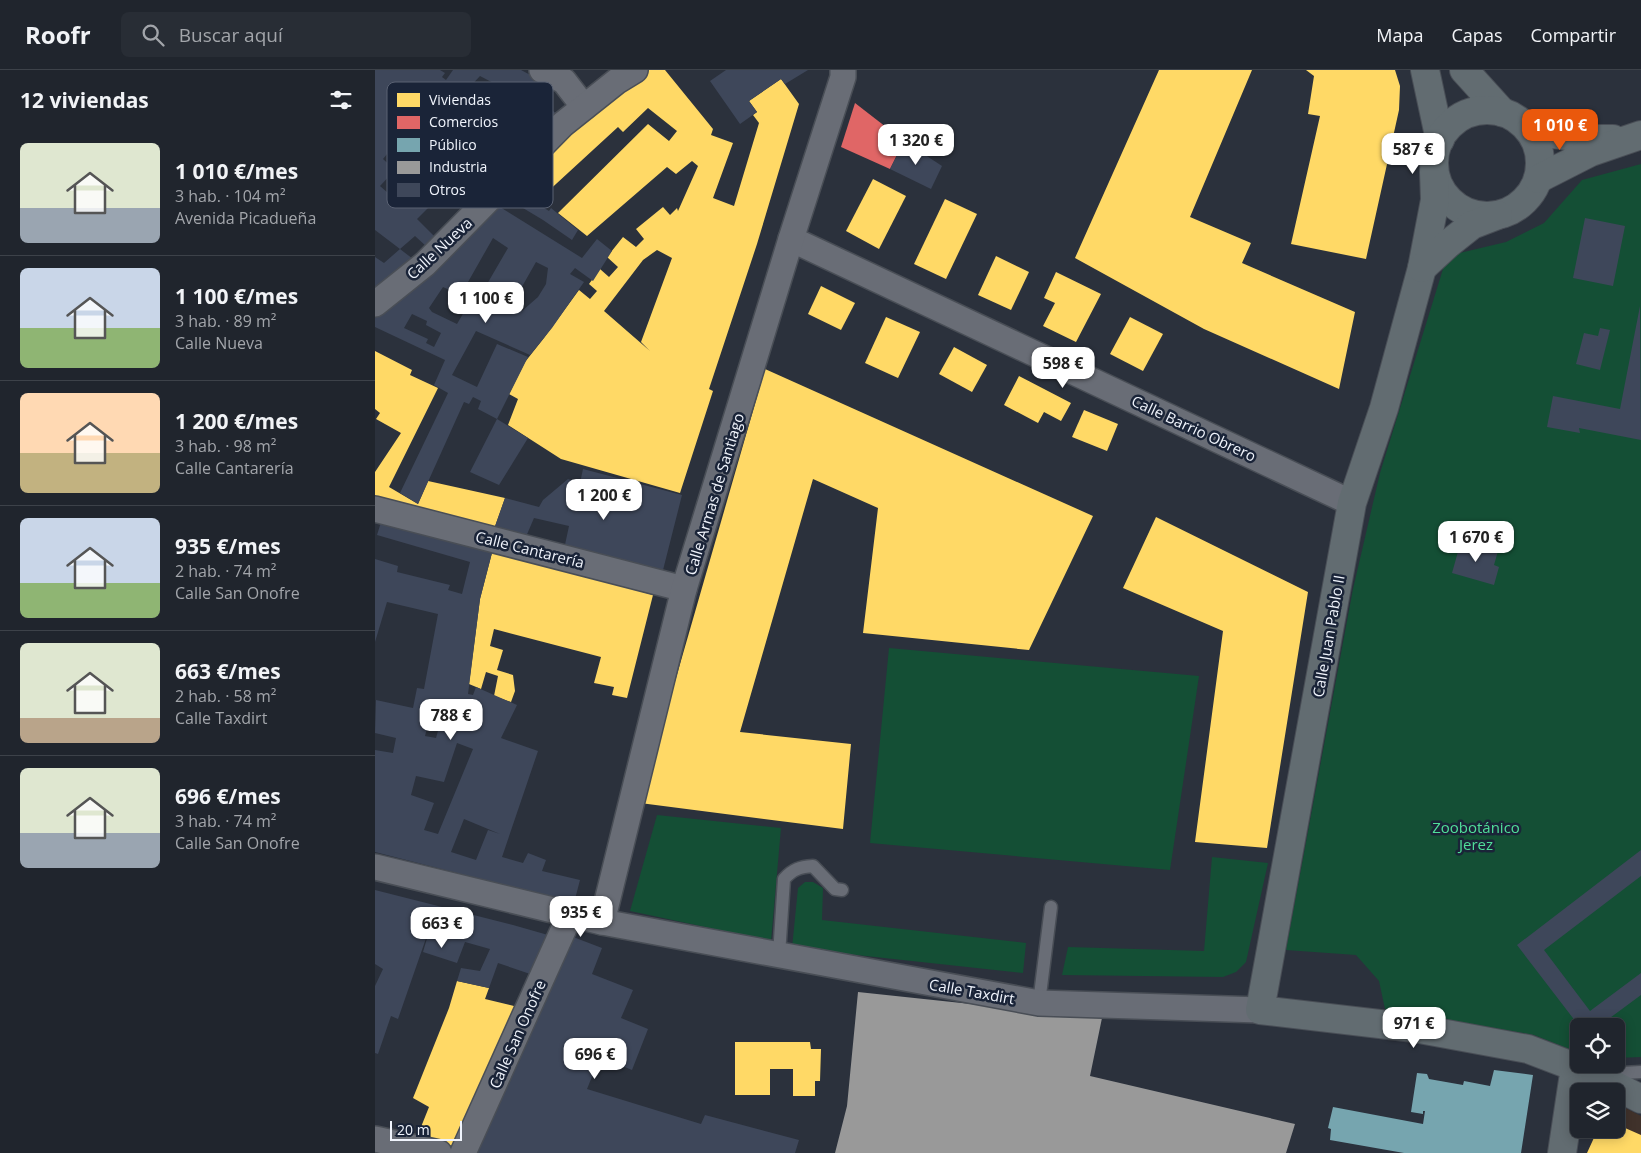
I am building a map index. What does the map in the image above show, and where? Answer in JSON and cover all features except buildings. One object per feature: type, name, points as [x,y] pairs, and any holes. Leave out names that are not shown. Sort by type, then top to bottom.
[{"type":"main road","points":[[1425,70],[1440,140]]},
{"type":"main road","points":[[1464,70],[1502,112]]},
{"type":"main road","points":[[1423,268],[1448,244],[1472,225],[1513,209],[1525,200],[1538,179],[1540,165],[1539,150],[1530,131],[1520,121],[1502,112],[1485,109],[1467,113],[1450,124],[1440,140],[1433,158],[1434,172],[1439,188],[1449,200],[1465,212],[1483,216],[1500,214]]},
{"type":"main road","points":[[1530,131],[1590,139],[1633,137]]},
{"type":"main road","points":[[1538,179],[1591,152],[1633,137]]},
{"type":"main road","name":"Calle Juan Pablo II","points":[[1260,1010],[1352,503],[1384,408],[1423,268],[1435,200],[1434,172]]},
{"type":"main road","name":"Calle Taxdirt","points":[[1260,1010],[1414,1028],[1528,1049],[1570,1066]]},
{"type":"main road","points":[[1562,1153],[1582,1073]]},
{"type":"main road","name":"Calle Taxdirt","points":[[1587,1073],[1641,1099]]},
{"type":"street","points":[[542,70],[564,81],[584,108]]},
{"type":"street","name":"Calle Nueva","points":[[553,134],[617,81],[635,70]]},
{"type":"street","name":"Calle Armas de Santiago","points":[[602,922],[685,589],[791,239],[843,77],[843,70]]},
{"type":"street","name":"Calle Nueva","points":[[375,304],[425,264],[480,208]]},
{"type":"street","name":"Calle Barrio Obrero","points":[[791,239],[1352,503]]},
{"type":"street","name":"Calle Cantarería","points":[[375,509],[685,589]]},
{"type":"street","name":"Calle Taxdirt","points":[[375,867],[602,922],[1039,1003],[1260,1010]]},
{"type":"street","name":"Calle San Onofre","points":[[463,1153],[570,915]]},
{"type":"street","points":[[375,1139],[439,1153]]},
{"type":"lane","points":[[779,955],[784,879],[800,867],[813,866],[835,889],[842,890]]},
{"type":"lane","points":[[1039,1003],[1051,907]]},
{"type":"lane","points":[[1625,1072],[1641,1072]]},
{"type":"shaded area","points":[[1625,1108],[1641,1116],[1641,1153],[1587,1153],[1594,1138],[1625,1138]]},
{"type":"green space","name":"Zoobotánico Jerez","points":[[1641,164],[1641,1057],[1625,1058],[1625,1018],[1570,1018],[1570,1049],[1534,1035],[1385,1009],[1379,981],[1356,955],[1286,950],[1353,589],[1380,473],[1447,256],[1506,242],[1544,223],[1582,180]]},
{"type":"green space","points":[[889,648],[1199,676],[1170,870],[870,843]]},
{"type":"green space","points":[[657,815],[781,828],[771,941],[630,911]]},
{"type":"green space","points":[[1212,857],[1268,863],[1246,962],[1236,972],[1223,977],[1062,975],[1068,947],[1204,951]]},
{"type":"green space","points":[[805,882],[813,882],[823,888],[822,920],[1026,943],[1023,973],[792,948],[798,888]]}]
